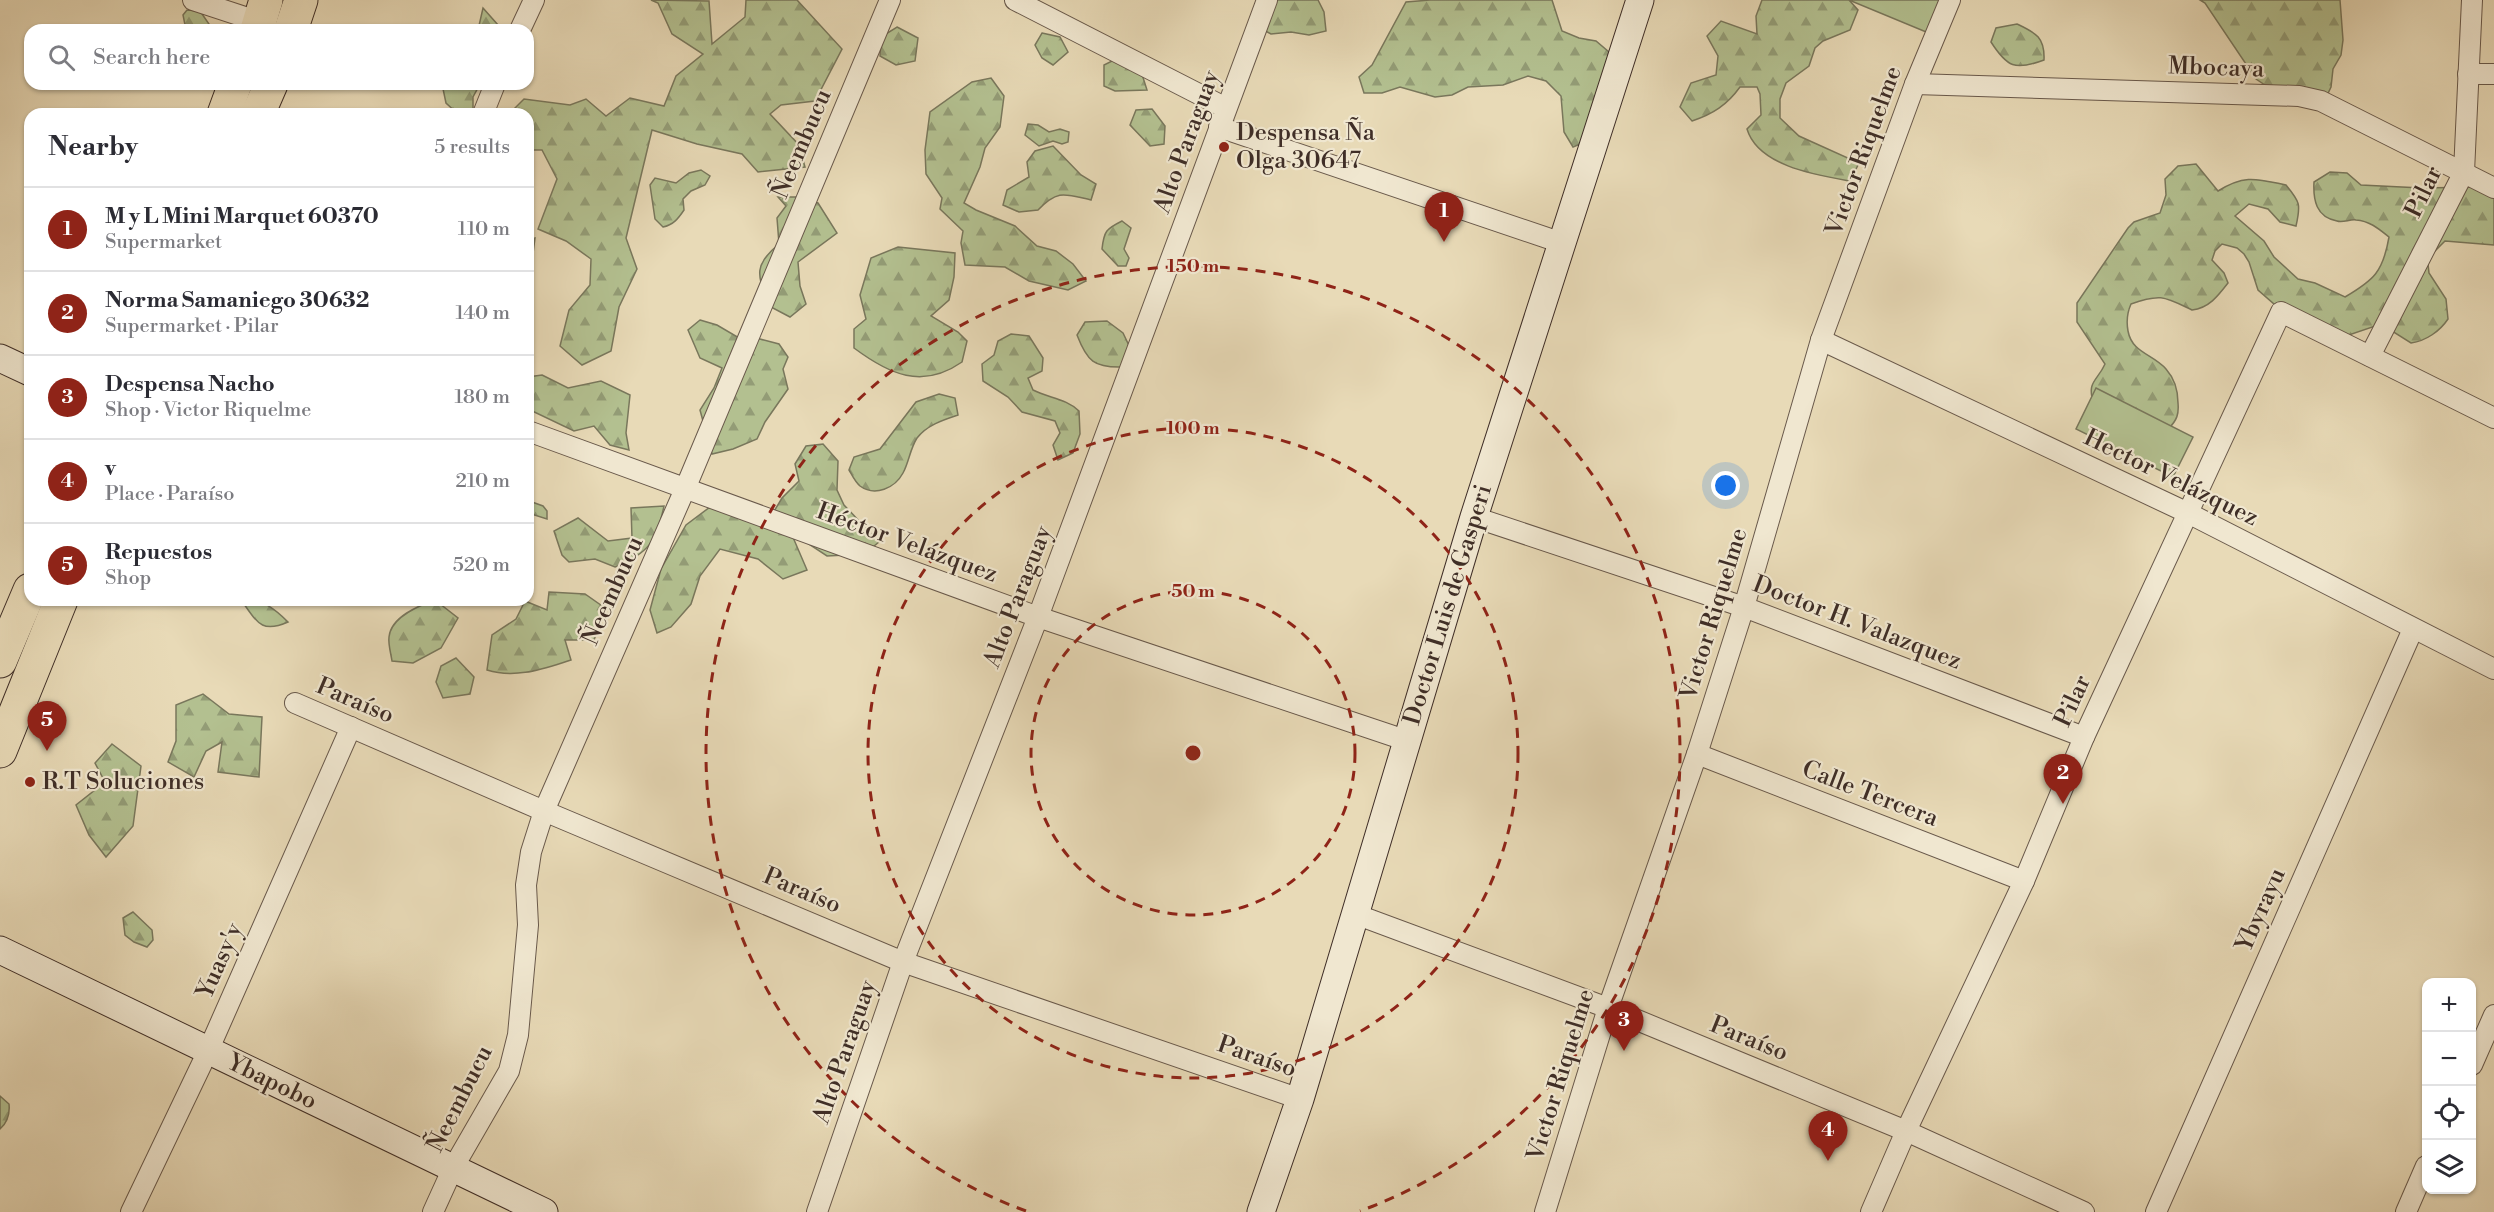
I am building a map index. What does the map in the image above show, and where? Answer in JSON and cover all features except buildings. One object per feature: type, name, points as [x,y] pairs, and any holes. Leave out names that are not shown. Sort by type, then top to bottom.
[{"type":"highway","points":[[293,24],[301,0]]},
{"type":"highway","points":[[226,108],[233,90]]},
{"type":"highway","points":[[261,108],[268,90]]},
{"type":"highway","points":[[0,661],[24,604]]},
{"type":"highway","points":[[0,751],[59,606]]},
{"type":"street","points":[[193,0],[261,17]]},
{"type":"street","points":[[523,24],[534,0]]},
{"type":"street","name":"Ñeembucu","points":[[433,1212],[453,1168],[509,1071],[519,1024],[528,925],[526,885],[531,852],[544,811],[685,489],[890,0]]},
{"type":"street","points":[[1015,0],[1226,108]]},
{"type":"street","name":"Alto Paraguay","points":[[817,1212],[903,962],[1038,617],[1267,0]]},
{"type":"street","name":"Doctor Luis de Gasperi","points":[[1261,1212],[1300,1099],[1474,517],[1641,0]]},
{"type":"street","name":"Victor Riquelme","points":[[1545,1212],[1608,1008],[1697,754],[1744,607],[1821,340],[1915,84],[1950,0]]},
{"type":"street","name":"Pilar","points":[[1871,1212],[1906,1131],[2024,881],[2084,737],[2281,312],[2370,356],[2464,172],[2472,0]]},
{"type":"street","points":[[2468,74],[2494,74]]},
{"type":"street","name":"Mbocaya","points":[[1915,84],[2299,96],[2321,101],[2494,188]]},
{"type":"street","points":[[485,108],[493,90]]},
{"type":"street","points":[[1220,127],[1562,243]]},
{"type":"street","name":"Hector Velázquez","points":[[1821,340],[2188,513],[2494,669]]},
{"type":"street","points":[[2370,356],[2494,418]]},
{"type":"street","points":[[0,358],[24,369]]},
{"type":"street","name":"Héctor Velázquez","points":[[534,433],[1038,617],[1408,741]]},
{"type":"street","name":"Doctor H. Valazquez","points":[[1474,517],[1744,607],[2084,737]]},
{"type":"street","name":"Ybyrayu","points":[[2156,1212],[2413,629]]},
{"type":"street","name":"Paraíso","points":[[295,703],[903,962],[1300,1099]]},
{"type":"street","name":"Yuasy'y","points":[[131,1212],[208,1052],[351,727]]},
{"type":"street","name":"Calle Tercera","points":[[1697,754],[2024,881]]},
{"type":"street","name":"Paraíso","points":[[1355,914],[1608,1008],[1906,1131],[2084,1212]]},
{"type":"street","name":"Ybapobo","points":[[0,950],[544,1212]]},
{"type":"street","points":[[2476,1056],[2494,1014]]},
{"type":"street","points":[[2406,1212],[2422,1177]]},
{"type":"green space","points":[[651,0],[709,1],[712,44],[745,17],[746,0],[797,0],[842,49],[815,101],[781,105],[770,114],[799,145],[805,167],[758,172],[742,154],[697,144],[652,130],[626,238],[637,269],[619,307],[611,351],[582,365],[560,346],[569,310],[590,285],[591,259],[566,241],[538,229],[557,179],[542,150],[534,150],[534,108],[515,108],[524,99],[570,105],[586,99],[606,116],[630,98],[664,106],[676,76],[703,54],[672,34],[658,3]]},
{"type":"green space","points":[[1258,0],[1318,0],[1324,12],[1326,31],[1309,35],[1291,32],[1271,34],[1256,26]]},
{"type":"green space","points":[[1552,0],[1562,31],[1579,38],[1596,41],[1609,52],[1590,140],[1573,147],[1564,132],[1561,96],[1546,81],[1528,76],[1503,85],[1468,87],[1452,95],[1435,97],[1400,87],[1382,93],[1364,93],[1359,77],[1372,65],[1406,2]]},
{"type":"green space","points":[[1762,0],[1849,0],[1858,10],[1850,30],[1823,41],[1815,48],[1809,66],[1786,83],[1780,99],[1780,118],[1799,136],[1859,163],[1850,181],[1790,167],[1763,152],[1753,142],[1747,129],[1761,115],[1760,94],[1757,87],[1740,87],[1719,108],[1692,121],[1680,107],[1691,83],[1716,75],[1718,56],[1707,36],[1721,21],[1757,34],[1756,16]]},
{"type":"green space","points":[[1849,0],[1945,0],[1931,34]]},
{"type":"green space","points":[[2200,0],[2340,0],[2343,40],[2341,55],[2333,69],[2331,87],[2323,104],[2286,99],[2256,79],[2205,3]]},
{"type":"green space","points":[[483,8],[497,24],[479,24]]},
{"type":"green space","points":[[187,10],[200,11],[209,24],[185,24],[183,15]]},
{"type":"green space","points":[[2017,24],[2029,30],[2041,41],[2044,60],[2019,66],[2007,62],[2002,57],[1991,42],[1996,28]]},
{"type":"green space","points":[[897,27],[918,38],[915,61],[896,65],[880,56],[881,37]]},
{"type":"green space","points":[[1042,33],[1060,37],[1068,52],[1053,65],[1042,58],[1035,45]]},
{"type":"green space","points":[[1120,57],[1140,68],[1147,90],[1115,91],[1104,86],[1104,65]]},
{"type":"green space","points":[[991,78],[1004,96],[1000,127],[985,148],[980,167],[964,203],[1015,226],[1037,246],[1056,251],[1073,264],[1086,281],[1068,290],[1029,281],[1005,267],[965,265],[961,243],[963,231],[940,209],[942,198],[926,174],[925,150],[930,112],[972,82]]},
{"type":"green space","points":[[443,90],[477,90],[473,97],[473,108],[451,108],[446,103]]},
{"type":"green space","points":[[1152,109],[1165,126],[1164,144],[1150,146],[1130,125],[1136,110]]},
{"type":"green space","points":[[1028,124],[1038,125],[1049,132],[1060,129],[1069,132],[1068,142],[1062,144],[1053,141],[1039,146],[1025,135]]},
{"type":"green space","points":[[1053,146],[1081,175],[1096,184],[1091,200],[1062,195],[1051,199],[1038,210],[1019,212],[1003,205],[1007,190],[1029,177],[1027,162],[1035,151]]},
{"type":"green space","points":[[2196,164],[2218,191],[2236,182],[2251,179],[2286,185],[2298,204],[2299,213],[2296,226],[2280,222],[2268,209],[2249,204],[2235,216],[2264,241],[2274,257],[2298,279],[2315,283],[2345,297],[2376,274],[2384,259],[2389,237],[2366,222],[2337,221],[2320,212],[2315,201],[2314,182],[2330,172],[2347,173],[2361,185],[2422,188],[2477,187],[2494,194],[2494,245],[2445,241],[2432,254],[2428,264],[2429,273],[2446,299],[2448,319],[2432,335],[2411,343],[2381,324],[2343,337],[2291,319],[2258,290],[2244,254],[2237,248],[2222,244],[2215,251],[2212,260],[2224,273],[2228,283],[2208,304],[2192,310],[2169,299],[2149,298],[2131,304],[2129,310],[2127,320],[2130,338],[2138,349],[2166,369],[2175,384],[2178,414],[2169,428],[2094,405],[2092,386],[2105,364],[2077,322],[2077,303],[2128,228],[2134,222],[2160,213],[2166,195],[2165,179],[2178,166]]},
{"type":"green space","points":[[701,170],[710,176],[705,185],[691,191],[683,199],[682,213],[672,223],[663,227],[655,219],[650,185],[655,178],[676,183],[689,173]]},
{"type":"green space","points":[[778,197],[797,197],[818,203],[837,233],[798,262],[800,286],[806,304],[790,317],[769,306],[760,279],[761,265],[779,244],[777,218],[786,206]]},
{"type":"green space","points":[[1122,221],[1131,228],[1124,249],[1129,258],[1126,266],[1118,266],[1102,249],[1107,231]]},
{"type":"green space","points":[[898,247],[955,253],[954,277],[949,300],[931,316],[958,332],[967,341],[962,362],[947,371],[919,377],[906,375],[880,365],[854,348],[854,329],[866,319],[860,295],[871,258]]},
{"type":"green space","points":[[700,320],[717,325],[739,338],[760,339],[779,344],[788,357],[783,369],[788,389],[765,422],[757,439],[733,449],[712,454],[700,410],[714,388],[722,368],[700,358],[688,330]]},
{"type":"green space","points":[[1107,321],[1123,333],[1132,352],[1123,367],[1105,366],[1093,361],[1084,351],[1077,335],[1085,322]]},
{"type":"green space","points":[[1011,334],[1029,336],[1043,358],[1042,371],[1028,378],[1033,390],[1063,401],[1079,411],[1080,434],[1073,453],[1058,460],[1053,445],[1060,433],[1055,421],[1022,412],[1008,397],[983,381],[982,364],[994,355],[998,341]]},
{"type":"green space","points":[[542,375],[568,388],[601,381],[630,395],[626,433],[629,450],[610,445],[594,426],[574,431],[534,412],[534,376]]},
{"type":"green space","points":[[2096,388],[2193,437],[2173,477],[2076,429]]},
{"type":"green space","points":[[939,394],[955,398],[958,415],[921,433],[903,473],[890,487],[872,491],[860,486],[849,470],[854,457],[880,449],[916,402]]},
{"type":"green space","points":[[823,444],[838,461],[837,490],[844,505],[879,542],[864,554],[827,556],[798,537],[773,513],[782,498],[799,481],[795,464],[806,446]]},
{"type":"green space","points":[[718,501],[792,535],[807,570],[783,579],[758,559],[720,549],[700,576],[691,604],[671,627],[657,633],[650,610],[661,569],[686,525]]},
{"type":"green space","points":[[534,503],[543,506],[547,511],[547,519],[534,515]]},
{"type":"green space","points":[[664,506],[658,528],[650,544],[644,551],[627,562],[615,567],[595,559],[569,562],[562,555],[554,531],[578,518],[608,541],[632,538],[631,508]]},
{"type":"green space","points":[[549,592],[585,594],[605,608],[594,640],[565,640],[571,660],[529,672],[508,674],[487,670],[492,635],[516,619],[522,606],[534,605],[547,610]]},
{"type":"green space","points":[[245,606],[269,606],[288,622],[273,627],[262,625]]},
{"type":"green space","points":[[421,606],[443,606],[458,618],[441,648],[413,663],[392,661],[389,646],[391,630],[400,618]]},
{"type":"green space","points":[[456,658],[474,677],[470,694],[443,698],[436,682],[441,666]]},
{"type":"green space","points":[[203,694],[229,714],[262,717],[259,777],[218,772],[222,742],[206,751],[194,777],[168,762],[176,741],[176,705]]},
{"type":"green space","points":[[112,744],[141,766],[133,826],[106,857],[89,835],[76,805],[105,782],[95,763]]},
{"type":"green space","points":[[133,912],[152,930],[153,940],[147,947],[134,942],[125,935],[123,918]]},
{"type":"green space","points":[[0,1096],[9,1104],[9,1114],[7,1121],[0,1129]]},
{"type":"place","name":"Despensa Ña Olga 30647","points":[[1224,147]]},
{"type":"place","name":"M y L Mini Marquet 60370","points":[[1444,242]]},
{"type":"place","name":"Repuestos","points":[[47,751]]},
{"type":"place","name":"R.T Soluciones","points":[[30,782]]},
{"type":"place","name":"Norma Samaniego 30632","points":[[2063,804]]},
{"type":"place","name":"Despensa Nacho","points":[[1624,1051]]},
{"type":"place","name":"v","points":[[1828,1161]]}]
